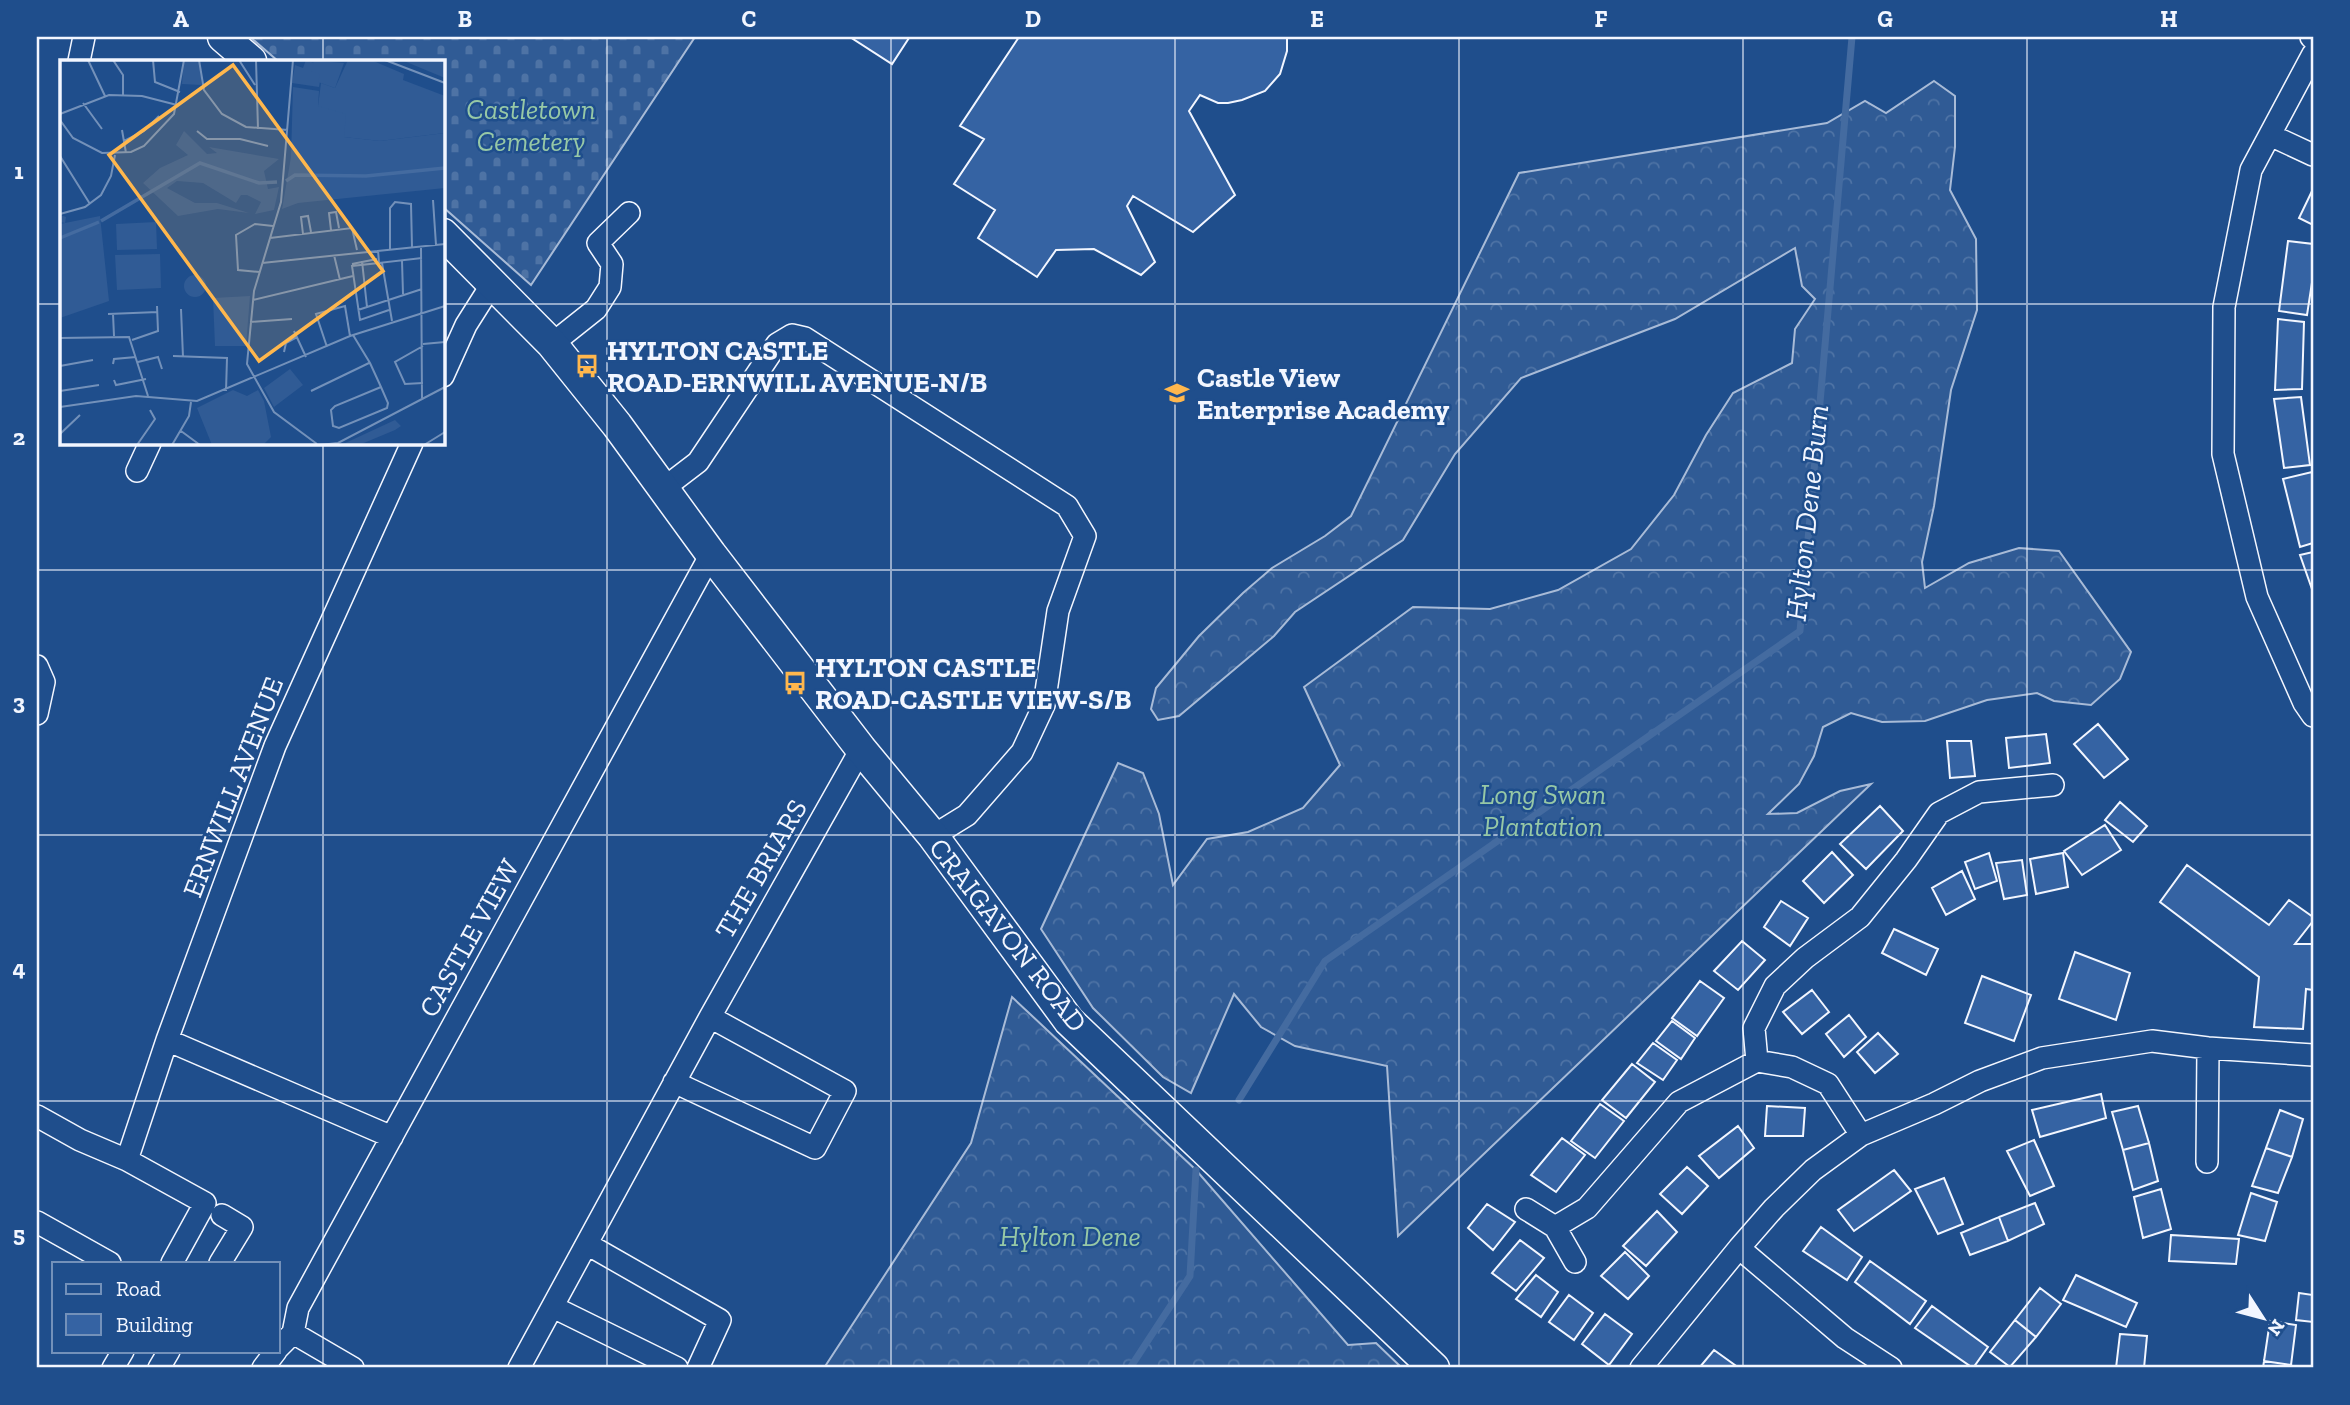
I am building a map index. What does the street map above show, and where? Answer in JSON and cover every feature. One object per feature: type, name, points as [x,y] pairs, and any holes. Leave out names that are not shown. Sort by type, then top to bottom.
[{"type":"street","points":[[79,60],[84,37]]},
{"type":"street","points":[[223,37],[250,60]]},
{"type":"street","points":[[2313,54],[2251,170],[2224,307],[2222,454],[2258,597],[2304,703],[2313,716]]},
{"type":"street","points":[[2270,135],[2313,155]]},
{"type":"street","points":[[552,344],[596,309],[610,287],[612,264],[598,243],[629,213]]},
{"type":"street","name":"CRAIGAVON ROAD","points":[[444,235],[552,344],[862,749],[933,836],[1069,1021],[1434,1368]]},
{"type":"street","points":[[444,374],[466,325],[492,284]]},
{"type":"street","points":[[664,488],[698,462],[777,344],[792,335],[805,338],[1067,506],[1085,537],[1058,611],[1044,705],[1022,752],[967,815],[933,836]]},
{"type":"street","points":[[137,471],[150,444]]},
{"type":"street","name":"ERNWILL AVENUE","points":[[127,1160],[167,1040],[275,746],[412,444]]},
{"type":"street","name":"CASTLE VIEW","points":[[282,1344],[298,1308],[711,554]]},
{"type":"street","points":[[37,666],[44,682],[37,714]]},
{"type":"street","name":"THE BRIARS","points":[[519,1368],[710,1017],[862,749]]},
{"type":"street","points":[[1756,1061],[1754,1028],[1775,986],[1805,958],[1860,917],[1906,860],[1939,813],[1979,792],[2053,785]]},
{"type":"street","points":[[674,1082],[815,1148],[845,1091],[710,1017]]},
{"type":"street","points":[[167,1040],[392,1137]]},
{"type":"street","points":[[1641,1368],[1738,1248],[1774,1208],[1813,1170],[1861,1135],[1980,1081],[2042,1058],[2152,1041],[2208,1048],[2313,1055]]},
{"type":"street","points":[[2207,1162],[2208,1048]]},
{"type":"street","points":[[1555,1227],[1587,1208],[1679,1102],[1756,1061],[1792,1067],[1828,1084],[1861,1135]]},
{"type":"street","points":[[37,1116],[80,1140],[127,1160],[205,1203],[173,1262]]},
{"type":"street","points":[[1527,1209],[1555,1227],[1575,1262]]},
{"type":"street","points":[[221,1262],[242,1227],[222,1215]]},
{"type":"street","points":[[37,1222],[108,1262]]},
{"type":"street","points":[[587,1244],[720,1320],[698,1368]]},
{"type":"street","points":[[1738,1248],[1845,1338],[1891,1368]]},
{"type":"street","points":[[552,1307],[677,1368]]},
{"type":"street","points":[[282,1344],[353,1368]]},
{"type":"street","points":[[113,1368],[122,1352]]},
{"type":"street","points":[[159,1368],[168,1352]]},
{"type":"street","name":"CASTLE VIEW","points":[[263,1368],[276,1352]]},
{"type":"green space","name":"Castletown Cemetery","points":[[250,37],[695,37],[531,285],[444,208],[444,60],[277,60]]},
{"type":"green space","name":"Long Swan Plantation","points":[[1934,81],[1955,96],[1955,147],[1950,190],[1976,239],[1977,310],[1951,390],[1934,506],[1922,562],[1925,588],[1969,563],[2019,548],[2059,551],[2131,652],[2120,679],[2091,705],[2054,701],[2037,693],[1987,700],[1925,721],[1882,722],[1851,713],[1823,727],[1814,756],[1799,784],[1768,814],[1797,813],[1840,791],[1871,784],[1398,1236],[1387,1066],[1295,1046],[1261,1027],[1234,994],[1191,1093],[1163,1077],[1093,1008],[1041,929],[1118,763],[1143,773],[1159,814],[1173,885],[1207,839],[1248,832],[1303,808],[1340,765],[1304,687],[1413,607],[1490,609],[1558,590],[1631,549],[1674,495],[1706,435],[1733,393],[1792,363],[1795,329],[1815,299],[1802,286],[1795,248],[1675,319],[1521,378],[1455,454],[1403,540],[1295,612],[1274,636],[1179,716],[1158,720],[1151,709],[1156,688],[1199,636],[1272,568],[1325,536],[1351,516],[1519,173],[1827,123],[1865,101],[1886,113]]},
{"type":"green space","name":"Hylton Dene","points":[[1012,997],[1196,1170],[1348,1345],[1376,1343],[1402,1368],[824,1368],[971,1143]]},
{"type":"building","points":[[850,37],[907,37],[909,38],[892,64]]},
{"type":"building","points":[[1019,37],[1287,37],[1287,51],[1280,74],[1265,91],[1228,103],[1218,103],[1200,95],[1189,111],[1235,195],[1193,232],[1133,196],[1127,206],[1155,262],[1141,275],[1094,249],[1056,250],[1037,277],[978,238],[995,210],[954,184],[984,139],[960,126]]},
{"type":"building","points":[[2313,189],[2313,225],[2299,218]]},
{"type":"building","points":[[2288,241],[2313,244],[2313,276],[2307,315],[2279,311]]},
{"type":"building","points":[[2278,319],[2304,322],[2302,389],[2275,390]]},
{"type":"building","points":[[2301,397],[2310,465],[2284,468],[2274,399]]},
{"type":"building","points":[[2312,472],[2313,543],[2300,547],[2283,479]]},
{"type":"building","points":[[2313,552],[2313,592],[2300,555]]},
{"type":"building","points":[[2098,724],[2128,759],[2104,778],[2074,744]]},
{"type":"building","points":[[2046,734],[2050,763],[2009,768],[2006,738]]},
{"type":"building","points":[[1947,741],[1971,741],[1975,776],[1950,778]]},
{"type":"building","points":[[2120,802],[2147,826],[2133,842],[2105,820]]},
{"type":"building","points":[[1880,806],[1903,831],[1866,869],[1840,844]]},
{"type":"building","points":[[2105,825],[2121,850],[2082,875],[2064,851]]},
{"type":"building","points":[[1832,852],[1853,875],[1824,903],[1803,881]]},
{"type":"building","points":[[1989,853],[1997,881],[1975,889],[1965,862]]},
{"type":"building","points":[[2063,853],[2068,887],[2036,894],[2030,859]]},
{"type":"building","points":[[2022,860],[2027,895],[2004,899],[1996,863]]},
{"type":"building","points":[[2187,865],[2269,925],[2289,900],[2313,917],[2313,921],[2295,944],[2313,944],[2313,990],[2306,989],[2303,1029],[2254,1027],[2259,977],[2160,902]]},
{"type":"building","points":[[1962,871],[1975,899],[1946,915],[1932,888]]},
{"type":"building","points":[[1781,901],[1808,918],[1790,946],[1764,927]]},
{"type":"building","points":[[1894,929],[1938,949],[1926,975],[1882,953]]},
{"type":"building","points":[[1742,941],[1765,960],[1738,990],[1714,971]]},
{"type":"building","points":[[2075,952],[2130,973],[2116,1020],[2059,999]]},
{"type":"building","points":[[1982,976],[2031,995],[2014,1041],[1965,1023]]},
{"type":"building","points":[[1700,981],[1724,998],[1697,1036],[1672,1018]]},
{"type":"building","points":[[1812,990],[1829,1012],[1802,1034],[1783,1012]]},
{"type":"building","points":[[1849,1015],[1866,1037],[1844,1057],[1826,1034]]},
{"type":"building","points":[[1672,1021],[1695,1038],[1681,1059],[1656,1041]]},
{"type":"building","points":[[1878,1033],[1898,1054],[1875,1073],[1857,1052]]},
{"type":"building","points":[[1653,1043],[1677,1060],[1663,1080],[1637,1063]]},
{"type":"building","points":[[1632,1064],[1655,1082],[1626,1118],[1602,1100]]},
{"type":"building","points":[[2101,1094],[2106,1118],[2040,1137],[2032,1110]]},
{"type":"building","points":[[1600,1104],[1624,1121],[1595,1158],[1571,1141]]},
{"type":"building","points":[[1767,1106],[1805,1108],[1803,1136],[1765,1136]]},
{"type":"building","points":[[2138,1106],[2149,1143],[2123,1150],[2112,1112]]},
{"type":"building","points":[[2280,1110],[2303,1119],[2292,1157],[2266,1148]]},
{"type":"building","points":[[1738,1126],[1754,1148],[1719,1178],[1699,1156]]},
{"type":"building","points":[[1562,1138],[1585,1155],[1556,1192],[1531,1175]]},
{"type":"building","points":[[2034,1140],[2054,1186],[2030,1196],[2007,1151]]},
{"type":"building","points":[[2149,1143],[2158,1181],[2133,1190],[2123,1150]]},
{"type":"building","points":[[2266,1148],[2292,1157],[2278,1193],[2252,1186]]},
{"type":"building","points":[[1687,1167],[1708,1186],[1682,1214],[1660,1194]]},
{"type":"building","points":[[1894,1170],[1911,1191],[1854,1231],[1838,1210]]},
{"type":"building","points":[[1944,1178],[1963,1224],[1938,1234],[1915,1189]]},
{"type":"building","points":[[2161,1189],[2171,1229],[2143,1238],[2134,1197]]},
{"type":"building","points":[[2251,1193],[2277,1202],[2265,1241],[2238,1235]]},
{"type":"building","points":[[2035,1203],[2044,1224],[2008,1241],[1999,1217]]},
{"type":"building","points":[[1487,1204],[1515,1222],[1493,1250],[1468,1228]]},
{"type":"building","points":[[1657,1211],[1677,1232],[1646,1266],[1623,1246]]},
{"type":"building","points":[[1999,1217],[2008,1241],[1970,1255],[1961,1233]]},
{"type":"building","points":[[1821,1227],[1862,1257],[1847,1280],[1803,1251]]},
{"type":"building","points":[[2171,1235],[2239,1239],[2236,1264],[2169,1261]]},
{"type":"building","points":[[1520,1240],[1544,1258],[1516,1291],[1492,1273]]},
{"type":"building","points":[[1625,1252],[1649,1276],[1628,1299],[1601,1276]]},
{"type":"building","points":[[1870,1261],[1926,1301],[1910,1324],[1855,1282]]},
{"type":"building","points":[[1536,1275],[1558,1292],[1541,1317],[1516,1299]]},
{"type":"building","points":[[2076,1275],[2137,1303],[2126,1327],[2063,1300]]},
{"type":"building","points":[[2040,1288],[2061,1304],[2036,1337],[2015,1320]]},
{"type":"building","points":[[2299,1293],[2313,1295],[2313,1322],[2296,1320]]},
{"type":"building","points":[[1569,1295],[1593,1313],[1574,1340],[1549,1322]]},
{"type":"building","points":[[1932,1306],[1988,1347],[1973,1368],[1915,1328]]},
{"type":"building","points":[[1605,1314],[1632,1334],[1609,1365],[1582,1344]]},
{"type":"building","points":[[2015,1320],[2036,1337],[2010,1367],[1990,1352]]},
{"type":"building","points":[[2270,1321],[2296,1325],[2291,1365],[2264,1361]]},
{"type":"building","points":[[2120,1334],[2147,1336],[2144,1368],[2116,1368]]},
{"type":"building","points":[[1714,1350],[1739,1368],[1699,1368]]},
{"type":"building","points":[[2264,1361],[2291,1365],[2290,1368],[2263,1368]]},
{"type":"waterway","name":"Hylton Dene Burn","points":[[1239,1100],[1325,961],[1800,631],[1852,37]]},
{"type":"waterway","name":"Hylton Dene Burn","points":[[1130,1368],[1190,1276],[1196,1170]]},
{"type":"place","name":"HYLTON CASTLE ROAD-ERNWILL AVENUE-N/B","points":[[587,366]]},
{"type":"place","name":"Castle View Enterprise Academy","points":[[1177,393]]},
{"type":"place","name":"HYLTON CASTLE ROAD-CASTLE VIEW-S/B","points":[[795,683]]}]
